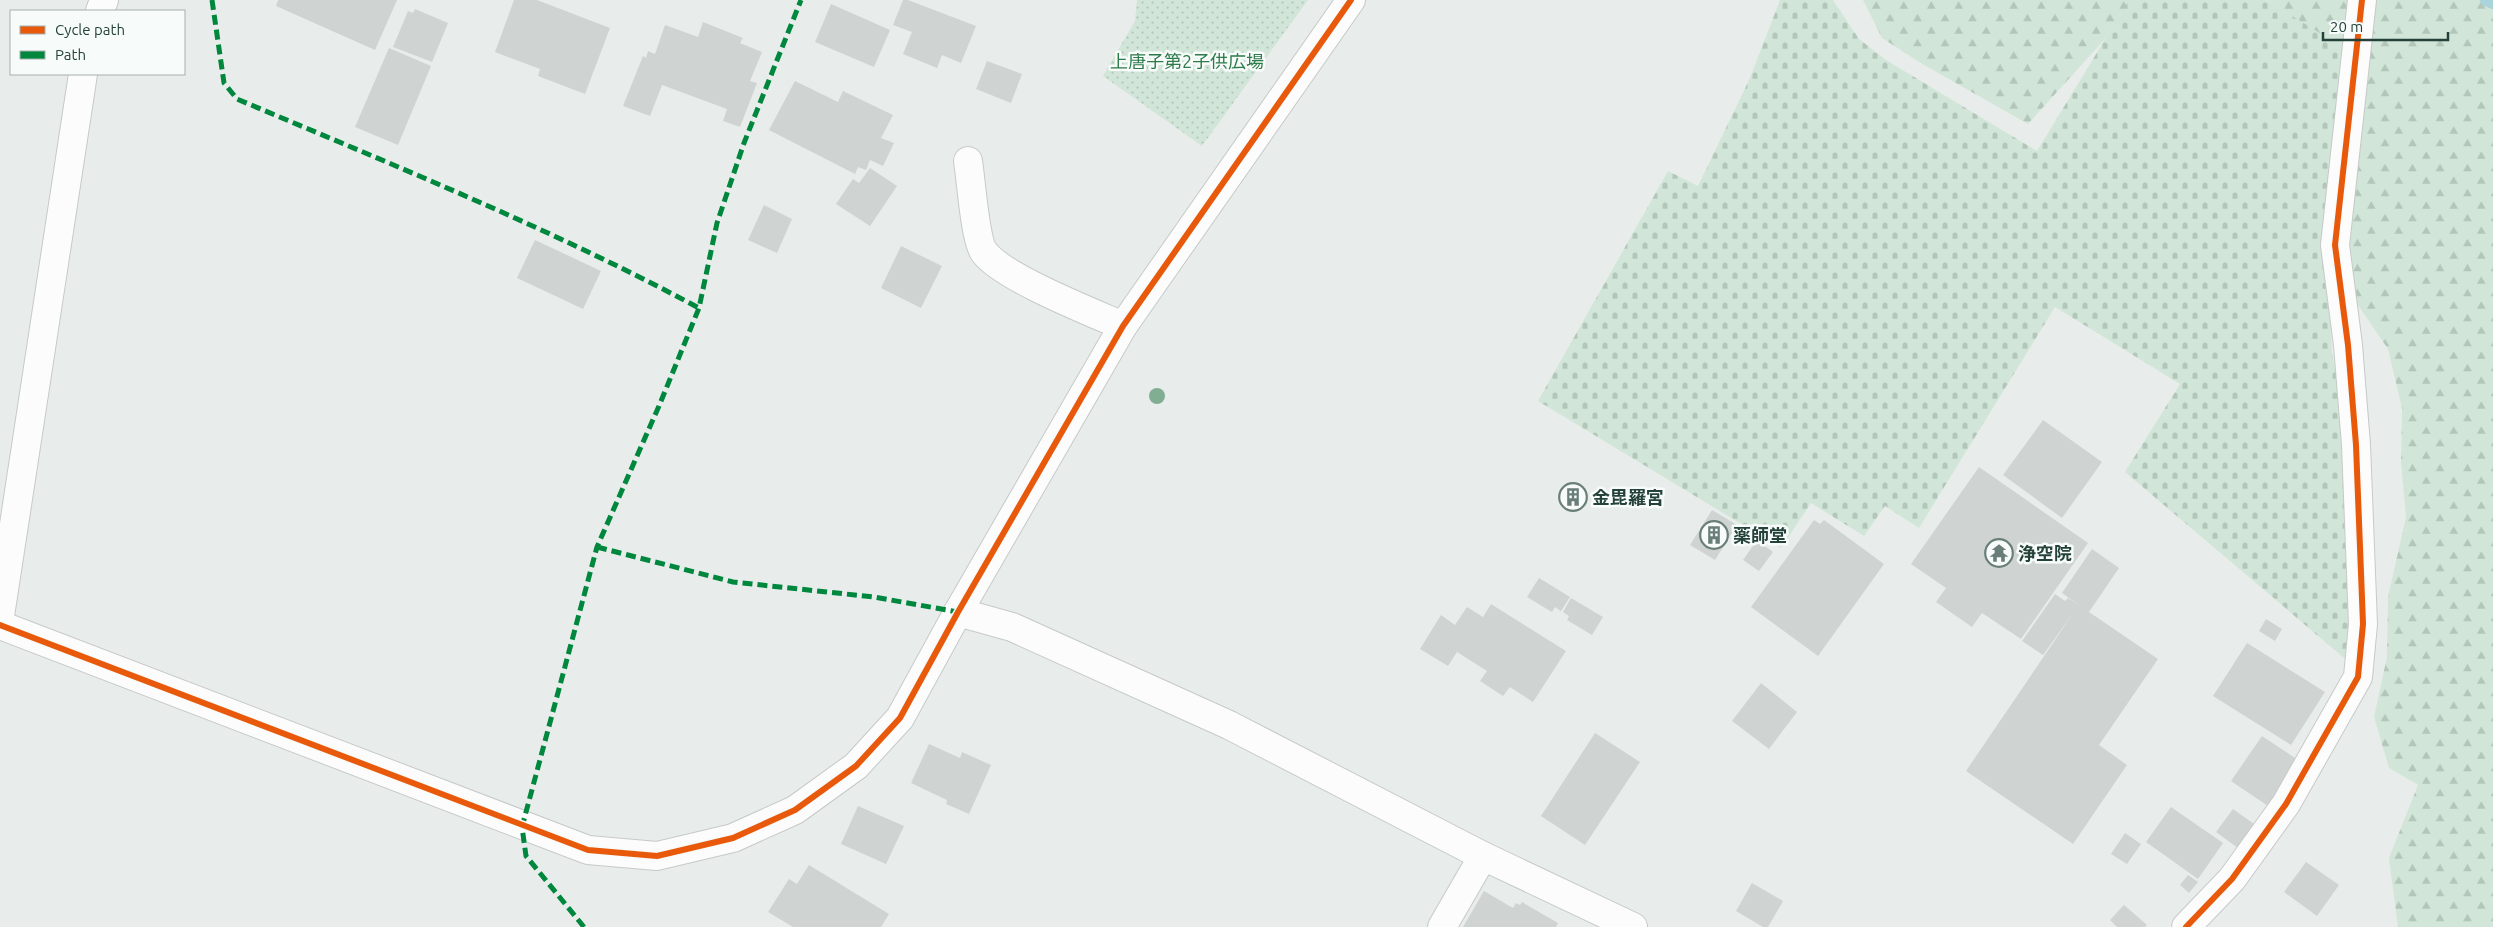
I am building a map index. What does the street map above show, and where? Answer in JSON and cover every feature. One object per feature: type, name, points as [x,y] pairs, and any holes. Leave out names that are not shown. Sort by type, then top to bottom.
[{"type":"street","points":[[0,625],[588,850],[657,856],[733,838],[795,810],[856,766],[900,718],[958,612],[1123,326],[1351,0]]},
{"type":"street","points":[[2186,927],[2232,879],[2286,804],[2358,676],[2363,624],[2356,445],[2348,345],[2335,245],[2362,0]]},
{"type":"street","points":[[0,616],[83,75]]},
{"type":"street","points":[[968,161],[983,252],[1012,275],[1123,326]]},
{"type":"street","points":[[958,612],[1012,627],[1230,725],[1483,856],[1633,927]]},
{"type":"street","points":[[1442,927],[1483,856]]},
{"type":"green space","name":"上唐子第2子供広場","points":[[1137,0],[1308,0],[1202,146],[1103,76],[1135,21]]},
{"type":"green space","points":[[1780,0],[1833,0],[1859,39],[1886,60],[2037,151],[2129,0],[2266,0],[2344,48],[2326,229],[2332,353],[2343,409],[2352,506],[2350,663],[2125,472],[2180,384],[2055,307],[1919,528],[1885,506],[1864,536],[1811,503],[1781,548],[1538,401],[1668,171],[1698,186],[1750,78]]},
{"type":"green space","points":[[1863,0],[2130,0],[2105,39],[2028,124],[1924,65],[1882,38]]},
{"type":"green space","points":[[2267,0],[2493,0],[2493,927],[2398,927],[2389,858],[2418,785],[2389,768],[2374,717],[2387,657],[2388,597],[2406,517],[2401,462],[2402,408],[2388,349],[2351,295],[2316,34]]},
{"type":"building","points":[[278,0],[397,0],[375,50],[276,6]]},
{"type":"building","points":[[514,0],[537,0],[610,28],[585,94],[538,76],[540,69],[495,52]]},
{"type":"building","points":[[903,0],[908,0],[976,26],[961,63],[942,55],[937,68],[903,54],[912,32],[893,25]]},
{"type":"building","points":[[831,4],[890,30],[874,67],[815,42]]},
{"type":"building","points":[[415,9],[448,23],[432,62],[393,47],[408,11],[413,13]]},
{"type":"building","points":[[703,22],[743,38],[740,43],[762,52],[750,81],[757,83],[740,127],[723,121],[727,109],[662,85],[650,116],[623,106],[643,56],[646,58],[648,51],[655,54],[665,25],[698,37]]},
{"type":"building","points":[[389,48],[431,66],[398,145],[355,127]]},
{"type":"building","points":[[987,61],[1022,74],[1011,103],[976,89]]},
{"type":"building","points":[[795,81],[838,102],[843,91],[893,115],[881,138],[894,143],[883,166],[870,160],[866,170],[858,167],[855,174],[769,130]]},
{"type":"building","points":[[870,168],[897,186],[870,226],[836,204],[853,179],[859,183]]},
{"type":"building","points":[[764,205],[792,219],[777,253],[748,240]]},
{"type":"building","points":[[535,240],[601,271],[583,309],[517,278]]},
{"type":"building","points":[[901,246],[942,266],[921,308],[881,288]]},
{"type":"building","points":[[2043,420],[2102,462],[2062,518],[2003,475]]},
{"type":"building","name":"浄空院","points":[[1979,467],[2088,543],[2021,639],[1982,613],[1972,627],[1936,602],[1946,588],[1911,564]]},
{"type":"building","name":"金毘羅宮","points":[[1571,490],[1580,495],[1575,505],[1566,500]]},
{"type":"building","name":"薬師堂","points":[[1712,510],[1737,525],[1715,560],[1690,545]]},
{"type":"building","points":[[1814,520],[1820,524],[1824,520],[1884,564],[1818,656],[1751,607]]},
{"type":"building","points":[[1757,540],[1773,552],[1759,571],[1743,560]]},
{"type":"building","points":[[2092,549],[2119,568],[2089,612],[2158,659],[2099,745],[2127,765],[2073,844],[1966,771],[2074,612],[2043,655],[2022,641],[2055,594],[2065,601],[2068,598],[2083,608],[2062,593]]},
{"type":"building","points":[[1539,578],[1570,597],[1561,611],[1555,607],[1552,612],[1527,597]]},
{"type":"building","points":[[1571,598],[1603,617],[1592,635],[1567,620],[1569,616],[1563,612]]},
{"type":"building","points":[[1491,604],[1566,651],[1533,702],[1510,687],[1503,696],[1480,681],[1487,671],[1457,652],[1448,666],[1420,649],[1441,615],[1455,625],[1467,607],[1483,617]]},
{"type":"building","points":[[2266,619],[2282,629],[2275,641],[2259,631]]},
{"type":"building","points":[[2247,643],[2325,692],[2291,745],[2213,696]]},
{"type":"building","points":[[1761,683],[1797,712],[1769,749],[1732,721]]},
{"type":"building","points":[[1595,733],[1640,762],[1585,845],[1541,816]]},
{"type":"building","points":[[2262,736],[2298,760],[2268,806],[2231,781]]},
{"type":"building","points":[[929,744],[960,758],[962,752],[991,765],[969,814],[946,804],[947,800],[911,783]]},
{"type":"building","points":[[858,806],[904,826],[886,864],[841,844]]},
{"type":"building","points":[[2171,807],[2223,843],[2198,879],[2146,842]]},
{"type":"building","points":[[2233,809],[2254,824],[2238,848],[2216,832]]},
{"type":"building","points":[[2125,833],[2141,844],[2127,864],[2111,854]]},
{"type":"building","points":[[2306,862],[2339,885],[2317,916],[2284,892]]},
{"type":"building","points":[[809,865],[889,914],[881,927],[793,927],[768,912],[789,879],[797,884]]},
{"type":"building","points":[[2188,875],[2198,882],[2189,893],[2180,885]]},
{"type":"building","points":[[1752,883],[1783,901],[1768,927],[1763,927],[1736,911]]},
{"type":"building","points":[[1484,891],[1513,908],[1516,903],[1520,905],[1522,902],[1558,923],[1556,927],[1463,927]]},
{"type":"building","points":[[2124,905],[2147,925],[2145,927],[2117,927],[2110,920]]},
{"type":"waterway","points":[[2486,0],[2493,3]]},
{"type":"marked path","points":[[212,0],[224,83],[237,99],[528,224],[699,308]]},
{"type":"marked path","points":[[584,927],[526,856],[522,827],[597,547],[659,406],[699,308],[717,223],[744,143],[801,0]]},
{"type":"marked path","points":[[597,547],[733,582],[874,597],[958,612]]},
{"type":"cycle path","points":[[0,625],[588,850],[657,856],[733,838],[795,810],[856,766],[900,718],[958,612],[1123,326],[1351,0]]},
{"type":"cycle path","points":[[2186,927],[2232,879],[2286,804],[2358,677],[2363,624],[2356,445],[2348,345],[2335,245],[2362,0]]},
{"type":"place","name":"金毘羅宮","points":[[1573,497]]},
{"type":"place","name":"薬師堂","points":[[1714,535]]},
{"type":"place","name":"浄空院","points":[[1999,553]]}]
